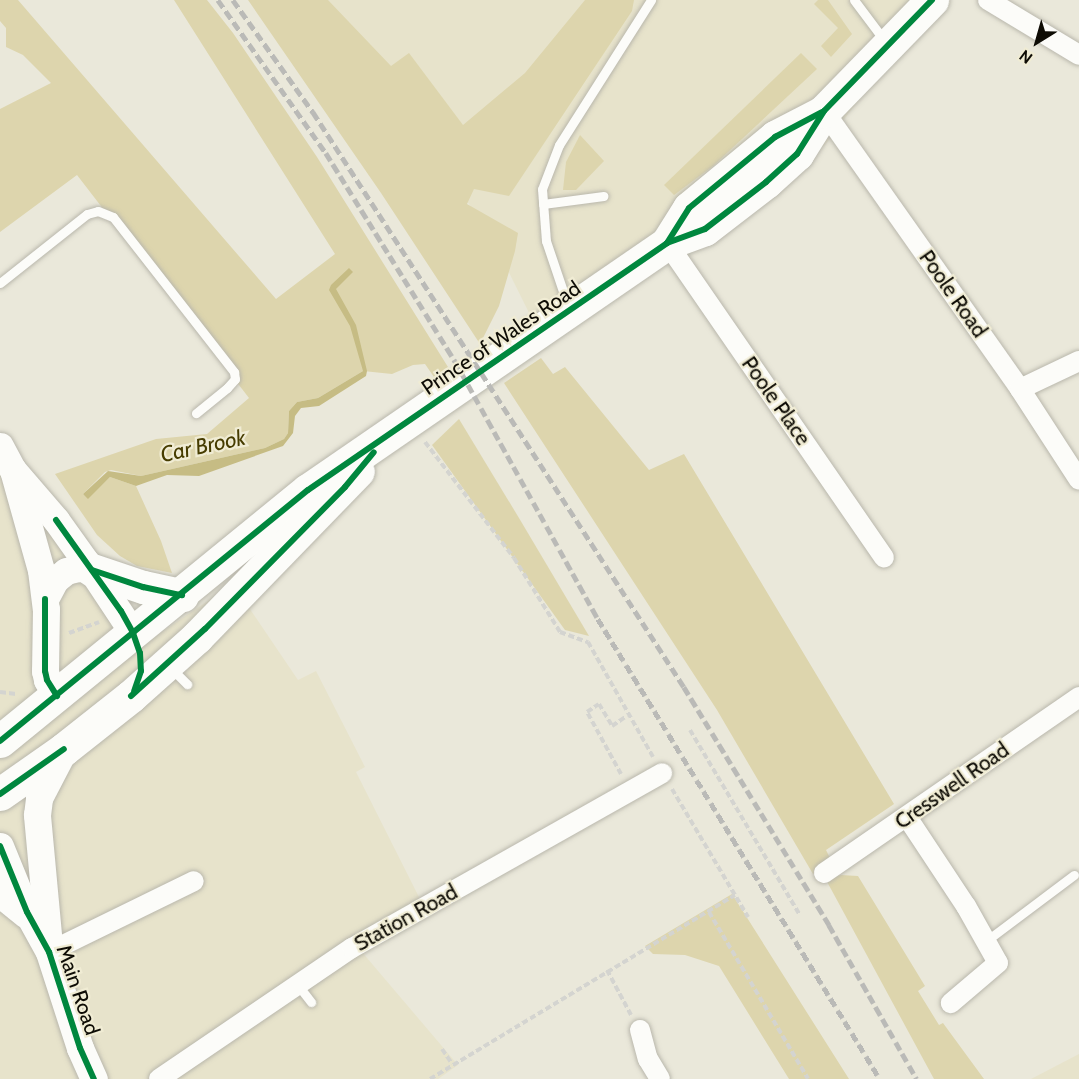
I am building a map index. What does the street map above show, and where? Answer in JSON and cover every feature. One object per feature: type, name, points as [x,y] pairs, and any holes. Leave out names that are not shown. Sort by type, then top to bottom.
[{"type":"highway","name":"Prince of Wales Road","points":[[0,741],[308,490],[668,243],[705,229],[766,182],[796,154],[824,111],[889,47],[932,0]]},
{"type":"highway","name":"Prince of Wales Road","points":[[0,794],[64,749],[131,696],[177,674],[197,637],[345,487],[383,440]]},
{"type":"highway","points":[[92,570],[143,587],[182,595]]},
{"type":"highway","points":[[57,696],[66,702],[91,706],[131,696],[138,685],[141,671],[140,653],[133,633]]},
{"type":"highway","points":[[0,890],[27,912]]},
{"type":"main road","points":[[0,446],[13,470],[36,549],[45,599],[45,671],[47,680],[57,696]]},
{"type":"main road","points":[[13,470],[56,520],[133,633]]},
{"type":"main road","points":[[45,599],[55,580],[66,571],[78,568],[92,570]]},
{"type":"main road","name":"Main Road","points":[[49,952],[37,815],[39,798],[64,749]]},
{"type":"main road","name":"Main Road","points":[[0,846],[27,912],[49,952],[80,1048],[94,1079]]},
{"type":"street","points":[[988,0],[1079,55]]},
{"type":"street","name":"Poole Road","points":[[824,111],[1020,388],[1079,480]]},
{"type":"street","name":"Poole Place","points":[[668,243],[884,557]]},
{"type":"street","points":[[1020,388],[1079,361]]},
{"type":"street","name":"Cresswell Road","points":[[824,873],[1079,697]]},
{"type":"street","name":"Station Road","points":[[159,1079],[352,948],[662,774]]},
{"type":"street","points":[[907,817],[966,906],[998,963],[951,1003]]},
{"type":"street","points":[[49,952],[194,882]]},
{"type":"street","points":[[640,1030],[648,1059],[660,1079]]},
{"type":"lane","points":[[570,312],[546,241],[542,189],[560,145],[651,0]]},
{"type":"lane","points":[[859,2],[889,47]]},
{"type":"lane","points":[[543,204],[603,196]]},
{"type":"lane","points":[[0,283],[87,214],[98,211],[113,217],[234,372],[235,379],[227,388],[196,412]]},
{"type":"lane","points":[[986,940],[1074,876]]},
{"type":"lane","points":[[297,984],[311,1002]]},
{"type":"path","points":[[409,420],[514,558],[560,632],[588,642],[662,774],[748,917]]},
{"type":"path","points":[[627,716],[612,726],[599,704],[587,712],[631,792]]},
{"type":"path","points":[[690,730],[800,915]]},
{"type":"path","points":[[430,1079],[607,970],[735,895]]},
{"type":"path","points":[[709,912],[808,1079]]},
{"type":"path","points":[[607,970],[640,1030]]},
{"type":"path","points":[[442,1049],[452,1064]]},
{"type":"shaded area","points":[[0,0],[18,0],[276,299],[335,254],[174,0],[207,0],[233,33],[317,157],[448,367],[434,377],[425,364],[413,365],[392,374],[363,371],[318,398],[297,402],[289,411],[288,433],[284,439],[265,448],[141,476],[111,470],[105,472],[83,494],[88,498],[110,477],[136,486],[161,541],[172,573],[137,566],[120,556],[97,535],[55,474],[156,439],[207,434],[249,398],[77,175],[0,232],[0,109],[51,83],[23,55],[6,47],[6,28],[0,21]]},
{"type":"shaded area","points":[[248,0],[328,0],[391,66],[409,53],[463,125],[525,73],[585,0],[634,0],[632,11],[509,196],[474,189],[467,204],[518,233],[499,306],[480,344],[381,193]]},
{"type":"shaded area","points":[[305,0],[933,0],[825,145],[540,335],[485,224]]},
{"type":"shaded area","points":[[818,0],[828,0],[852,34],[831,57],[821,46],[838,28],[814,4]]},
{"type":"shaded area","points":[[801,53],[817,69],[713,166],[674,195],[664,185]]},
{"type":"shaded area","points":[[580,135],[604,161],[576,190],[563,190],[566,162]]},
{"type":"shaded area","points":[[349,268],[353,272],[336,289],[356,325],[367,371],[366,376],[319,406],[301,408],[295,416],[293,433],[283,446],[199,476],[167,475],[136,486],[110,477],[88,499],[83,494],[108,471],[141,476],[265,448],[284,439],[288,433],[289,411],[297,402],[318,398],[363,371],[350,326],[329,290],[331,285]]},
{"type":"shaded area","points":[[541,358],[553,374],[565,367],[649,470],[684,454],[894,804],[826,850],[830,858],[813,874],[717,710],[504,383]]},
{"type":"shaded area","points":[[459,419],[589,636],[565,630],[432,445]]},
{"type":"shaded area","points":[[0,441],[135,650],[233,584],[298,680],[316,671],[365,767],[356,772],[425,909],[356,945],[458,1065],[438,1079],[0,1079]]},
{"type":"shaded area","points":[[841,875],[858,876],[925,986],[918,991],[939,1025],[943,1023],[984,1079],[934,1079],[825,878]]},
{"type":"shaded area","points":[[732,894],[849,1079],[789,1079],[719,966],[685,955],[653,954],[645,946]]},
{"type":"shaded area","points":[[1079,1054],[1079,1079],[1031,1079]]},
{"type":"railway","points":[[218,0],[326,153],[455,361],[598,619],[880,1079]]},
{"type":"railway","points":[[233,0],[313,112],[684,687],[829,925],[917,1079]]},
{"type":"cycle path","points":[[0,741],[308,490],[667,243],[705,229],[766,182],[797,154],[824,111],[932,0]]},
{"type":"cycle path","points":[[667,243],[689,208],[775,137],[822,112]]},
{"type":"cycle path","points":[[131,696],[205,629],[345,487],[374,452]]},
{"type":"cycle path","points":[[56,520],[121,611],[133,633],[140,653],[141,671],[134,691]]},
{"type":"cycle path","points":[[92,570],[143,587],[182,595]]},
{"type":"cycle path","points":[[45,599],[45,671],[47,680],[57,696]]},
{"type":"cycle path","points":[[0,794],[64,749]]},
{"type":"cycle path","points":[[0,846],[27,912],[49,952],[80,1048],[94,1079]]},
{"type":"water label","name":"Car Brook","points":[[203,446]]}]
